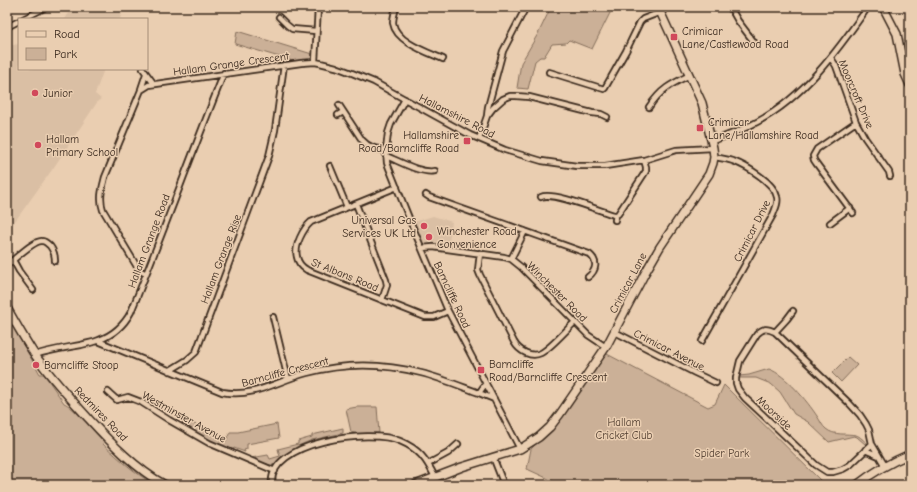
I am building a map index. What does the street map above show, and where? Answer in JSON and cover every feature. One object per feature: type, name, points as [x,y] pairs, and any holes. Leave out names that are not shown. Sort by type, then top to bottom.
[{"type":"street","points":[[25,18],[46,7]]},
{"type":"street","points":[[315,62],[318,7]]},
{"type":"street","points":[[396,7],[393,22],[399,36],[407,42],[443,59]]},
{"type":"street","points":[[488,116],[487,112],[503,51],[525,7]]},
{"type":"street","points":[[730,7],[738,21],[754,42]]},
{"type":"street","name":"Hallamshire Road","points":[[315,62],[336,67],[374,82],[452,126],[479,139],[522,155],[542,161],[563,164],[606,166],[644,160],[676,150],[712,144],[758,122],[776,110],[801,89],[831,58],[840,48],[868,7]]},
{"type":"street","points":[[883,7],[898,34],[905,74],[910,85]]},
{"type":"street","points":[[549,72],[604,89],[626,51],[640,22],[659,9]]},
{"type":"street","name":"Crimicar Lane","points":[[415,485],[520,449],[539,437],[550,427],[606,347],[660,246],[709,174],[714,157],[702,104],[659,9]]},
{"type":"street","points":[[280,17],[292,29],[316,31]]},
{"type":"street","points":[[7,28],[18,22]]},
{"type":"street","name":"Moorcroft Drive","points":[[831,58],[836,66],[856,122],[865,138],[889,172],[890,176]]},
{"type":"street","name":"Hallam Grange Crescent","points":[[141,90],[154,84],[224,73],[315,62]]},
{"type":"street","name":"Hallam Grange Rise","points":[[169,371],[187,360],[196,352],[269,156],[275,130],[284,65]]},
{"type":"street","points":[[144,70],[154,84]]},
{"type":"street","name":"Hallam Grange Road","points":[[35,355],[98,341],[119,328],[128,318],[224,73]]},
{"type":"street","points":[[146,74],[141,90],[105,177],[100,198],[103,210],[131,257],[139,270],[146,274]]},
{"type":"street","points":[[649,107],[666,87],[690,75]]},
{"type":"street","points":[[479,139],[488,116],[493,108],[503,99],[510,96],[529,97],[601,114],[607,117]]},
{"type":"street","name":"Barncliffe Road","points":[[405,99],[391,124],[388,133],[386,150],[387,163],[448,311],[520,449]]},
{"type":"street","points":[[490,102],[493,108]]},
{"type":"street","points":[[339,105],[366,144],[374,148],[386,150]]},
{"type":"street","points":[[338,115],[343,112]]},
{"type":"street","points":[[853,213],[814,160],[813,156],[816,149],[856,122]]},
{"type":"street","points":[[386,156],[409,166],[432,172],[435,171]]},
{"type":"street","name":"Crimicar Drive","points":[[702,341],[773,215],[778,202],[772,186],[764,179],[741,164],[731,160],[714,157]]},
{"type":"street","points":[[541,197],[545,195],[565,199],[614,215],[616,217],[646,171],[644,160]]},
{"type":"street","points":[[330,166],[347,207]]},
{"type":"street","name":"St Albans Road","points":[[397,187],[312,222],[308,225],[300,238],[297,247],[297,259],[306,270],[425,316],[434,317],[448,311]]},
{"type":"street","points":[[426,195],[589,254],[594,260],[595,268],[593,273],[588,277]]},
{"type":"street","points":[[356,204],[386,280],[387,285],[382,300]]},
{"type":"street","points":[[830,223],[850,208]]},
{"type":"street","points":[[511,259],[526,231]]},
{"type":"street","points":[[7,264],[27,248],[41,240],[48,244],[54,251],[56,261]]},
{"type":"street","name":"Winchester Road","points":[[422,248],[433,247],[500,256],[511,259],[521,267],[588,335],[606,347]]},
{"type":"street","points":[[480,253],[478,270],[480,275],[514,342],[523,352],[540,354],[575,322]]},
{"type":"street","points":[[13,260],[33,290]]},
{"type":"street","name":"Redmires Road","points":[[7,308],[35,355],[64,391],[104,435],[142,470],[165,485]]},
{"type":"street","points":[[793,311],[775,332],[860,415],[869,430],[872,444],[885,466]]},
{"type":"street","points":[[273,318],[288,379]]},
{"type":"street","name":"Moorside","points":[[775,332],[769,329],[760,330],[740,361],[736,383],[744,398],[816,465],[827,472],[844,469],[872,444]]},
{"type":"street","name":"Crimicar Avenue","points":[[615,332],[716,383]]},
{"type":"street","points":[[98,341],[169,371]]},
{"type":"street","name":"Barncliffe Crescent","points":[[169,371],[222,392],[237,394],[259,390],[305,373],[337,367],[383,366],[401,368],[422,373],[495,399]]},
{"type":"street","points":[[479,393],[486,383]]},
{"type":"street","name":"Westminster Avenue","points":[[108,392],[117,400],[128,397],[141,402],[168,420],[205,441],[226,451],[275,470]]},
{"type":"street","points":[[272,485],[275,470],[278,466],[292,454],[301,449],[338,439],[367,436],[386,437],[399,441],[419,453],[428,464],[435,477]]},
{"type":"street","points":[[428,464],[448,453],[458,444]]},
{"type":"street","points":[[864,450],[879,456]]},
{"type":"street","points":[[857,485],[885,466],[910,454]]},
{"type":"street","points":[[493,457],[504,485]]},
{"type":"shaded area","points":[[73,7],[124,7],[120,18],[66,18]]},
{"type":"shaded area","name":"Hallam Primary School","points":[[18,44],[18,70],[104,70],[95,94],[101,99],[98,101],[54,167],[13,224],[7,217],[7,46]]},
{"type":"shaded area","points":[[433,216],[452,222],[448,249],[422,248],[411,223]]},
{"type":"green space","points":[[551,7],[613,7],[592,49],[569,40],[566,43],[552,44],[544,57],[540,57],[535,61],[528,89],[517,88],[521,63],[539,32]]},
{"type":"green space","points":[[237,31],[312,54],[312,57],[310,59],[293,61],[235,44]]},
{"type":"green space","points":[[7,316],[40,374],[44,374],[64,403],[79,415],[104,442],[103,444],[115,455],[134,471],[155,485],[7,485]]},
{"type":"green space","name":"Hallam Cricket Club","points":[[605,353],[708,407],[715,404],[724,385],[825,485],[562,485],[527,469],[531,449],[558,422]]},
{"type":"green space","points":[[848,357],[857,365],[841,382],[832,373]]},
{"type":"green space","points":[[769,369],[776,372],[796,389],[826,429],[833,433],[856,435],[868,444],[866,445],[854,436],[829,442],[808,422],[794,414],[780,392],[771,384],[756,378],[738,378],[739,376],[749,375]]},
{"type":"green space","points":[[357,407],[377,407],[379,433],[358,434],[351,432],[346,409]]},
{"type":"green space","points":[[185,419],[226,441],[230,432],[238,432],[277,424],[279,438],[247,444],[247,449],[244,450],[245,452],[234,448],[231,452],[181,426]]},
{"type":"green space","points":[[343,428],[343,433],[312,440],[298,446],[274,465],[251,459],[268,455],[270,459],[280,456],[278,449],[298,444],[298,441],[312,437],[312,435]]},
{"type":"place","name":"Crimicar Lane/Castlewood Road","points":[[674,37]]},
{"type":"place","name":"Junior","points":[[35,93]]},
{"type":"place","name":"Crimicar Lane/Hallamshire Road","points":[[700,128]]},
{"type":"place","name":"Hallamshire Road/Barncliffe Road","points":[[467,141]]},
{"type":"place","name":"Hallam Primary School","points":[[38,145]]},
{"type":"place","name":"Universal Gas Services UK Ltd","points":[[424,226]]},
{"type":"place","name":"Winchester Road Convenience","points":[[429,237]]},
{"type":"place","name":"Barncliffe Stoop","points":[[36,365]]},
{"type":"place","name":"Barncliffe Road/Barncliffe Crescent","points":[[481,370]]},
{"type":"park label","name":"Spider Park","points":[[722,453]]}]
